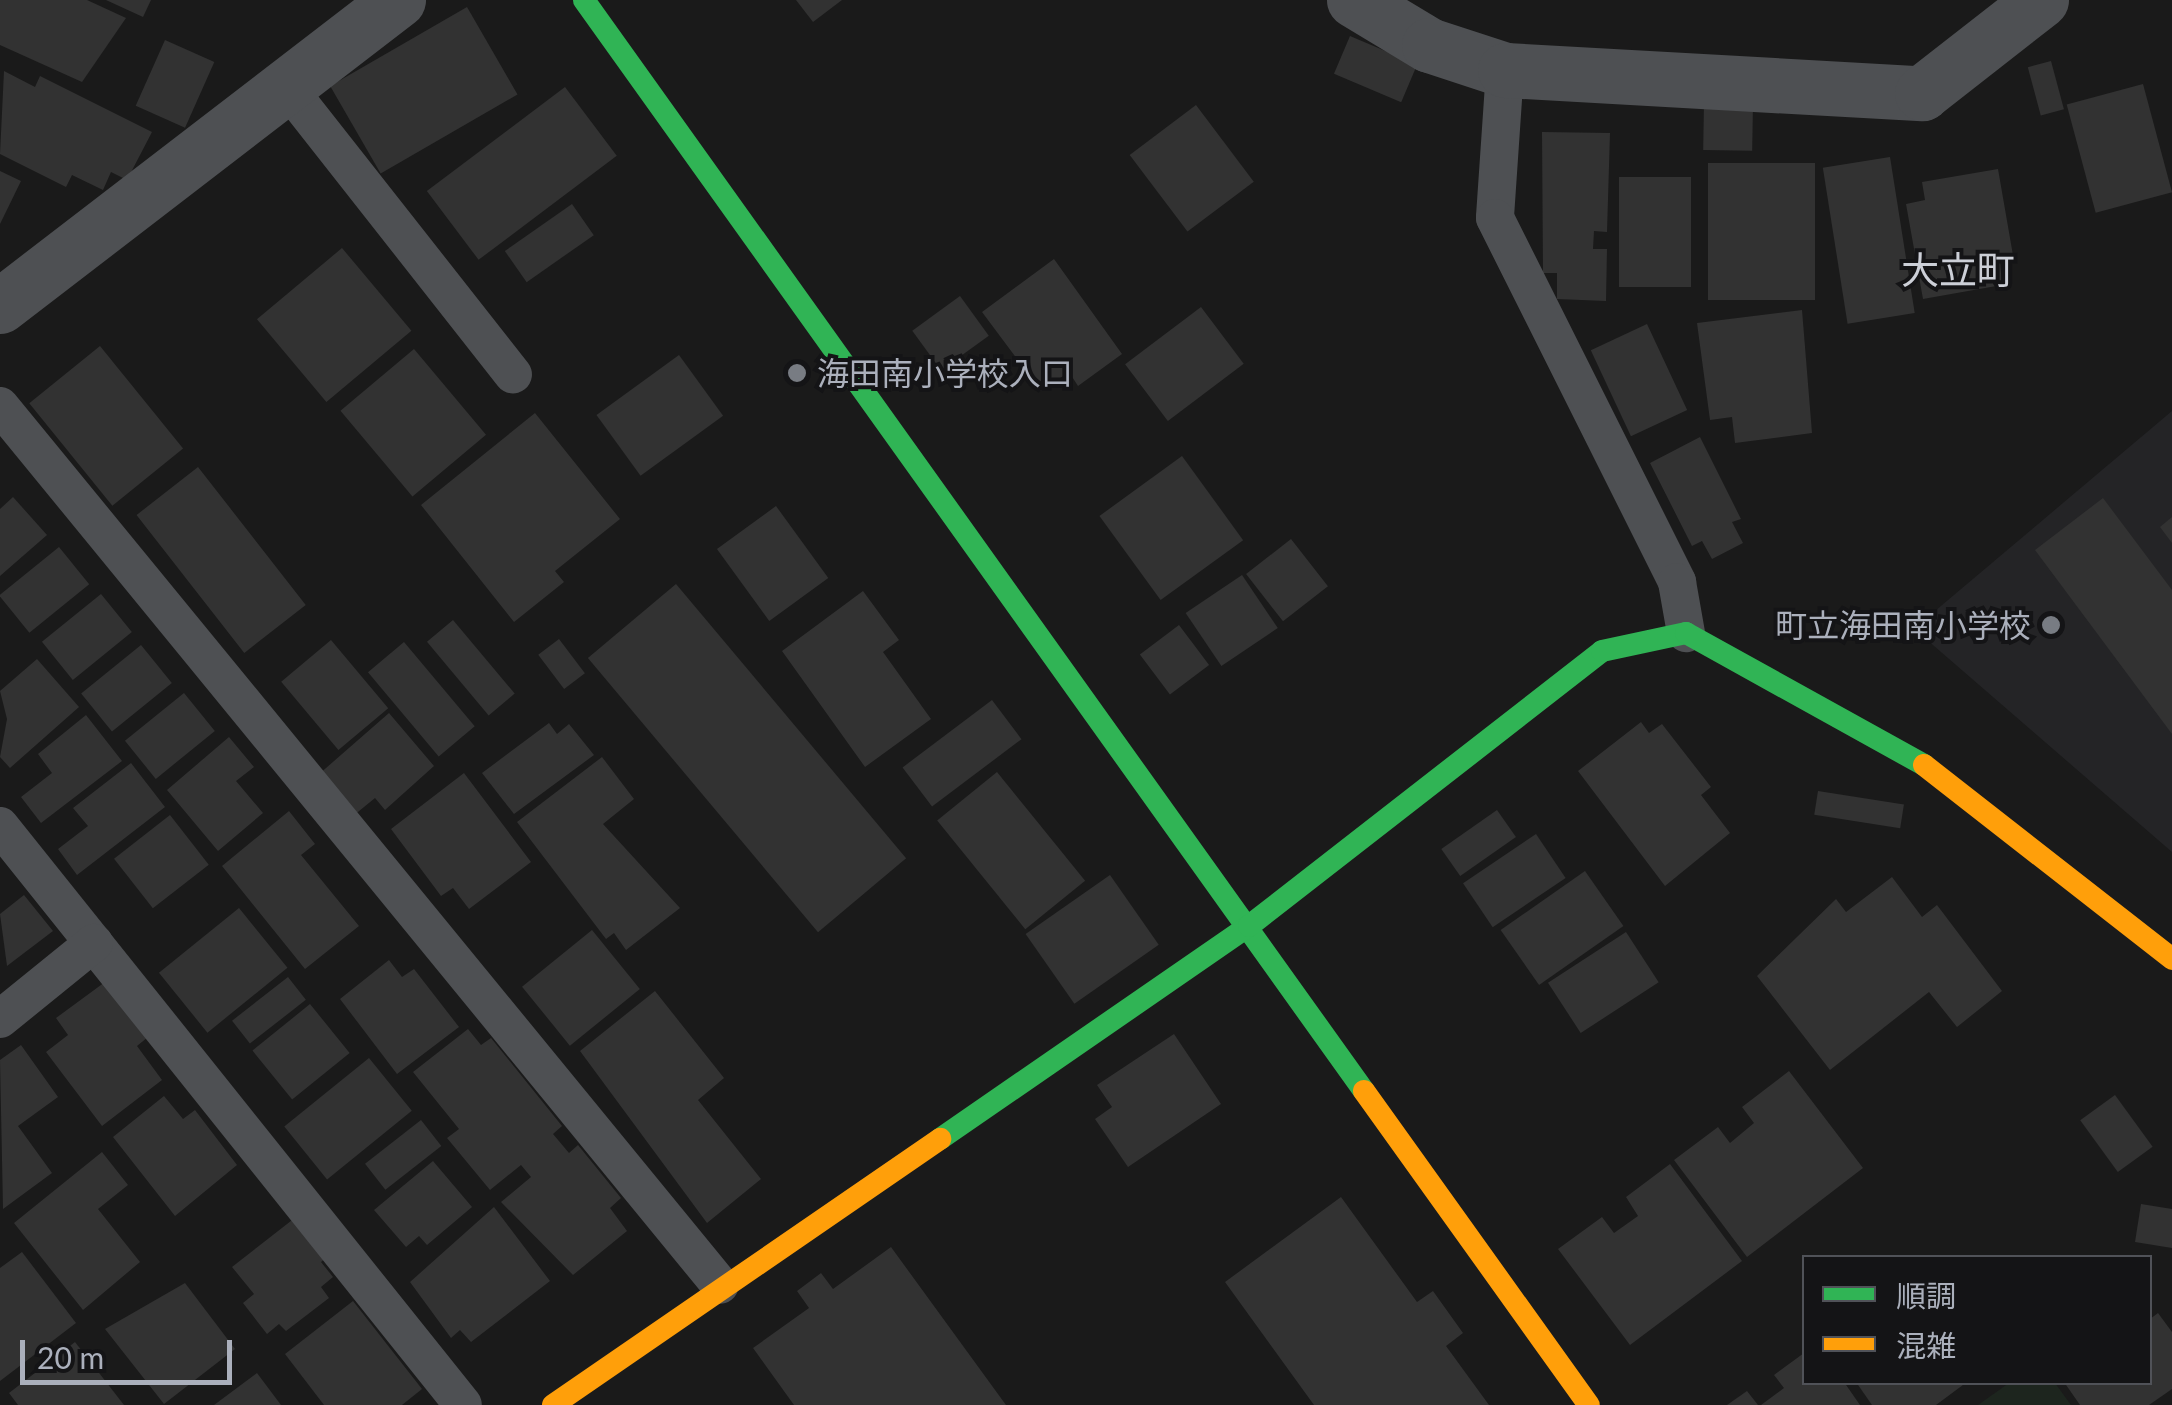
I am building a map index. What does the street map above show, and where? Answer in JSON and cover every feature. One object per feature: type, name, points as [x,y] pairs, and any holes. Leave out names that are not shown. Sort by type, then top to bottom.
[{"type":"street","points":[[0,306],[398,0]]},
{"type":"street","points":[[584,0],[1589,1405]]},
{"type":"street","points":[[1354,0],[1429,46],[1506,70],[1922,93],[2041,0]]},
{"type":"street","points":[[553,1405],[720,1285],[1249,926],[1602,651],[1686,633],[1905,751],[2172,959]]},
{"type":"lane","points":[[1506,70],[1495,218],[1677,582],[1686,633]]},
{"type":"lane","points":[[286,86],[514,374]]},
{"type":"lane","points":[[0,406],[720,1285]]},
{"type":"lane","points":[[0,826],[463,1405]]},
{"type":"lane","points":[[0,1019],[94,944]]},
{"type":"shaded area","name":"町立海田南小学校","points":[[2172,411],[2172,852],[1926,639],[1935,611]]},
{"type":"shaded area","points":[[2006,1385],[2056,1385],[2071,1405],[1978,1405]]},
{"type":"building","points":[[0,0],[87,0],[126,18],[82,82],[0,45]]},
{"type":"building","points":[[106,0],[151,0],[143,17]]},
{"type":"building","points":[[796,0],[842,0],[813,22]]},
{"type":"building","points":[[467,7],[518,94],[381,173],[330,86]]},
{"type":"building","points":[[1350,36],[1417,65],[1401,102],[1334,74]]},
{"type":"building","points":[[165,40],[214,62],[185,128],[136,106]]},
{"type":"building","points":[[2051,61],[2064,109],[2041,116],[2028,67]]},
{"type":"building","points":[[4,71],[35,87],[40,76],[152,132],[127,180],[111,172],[103,190],[72,175],[66,187],[0,154]]},
{"type":"building","points":[[2143,84],[2172,192],[2096,213],[2067,104]]},
{"type":"building","points":[[565,87],[617,156],[479,260],[427,191]]},
{"type":"building","points":[[1704,103],[1753,104],[1752,151],[1703,150]]},
{"type":"building","points":[[1196,105],[1254,182],[1187,232],[1130,155]]},
{"type":"building","points":[[1542,132],[1610,133],[1607,232],[1594,231],[1593,249],[1607,249],[1606,301],[1557,299],[1557,273],[1543,273]]},
{"type":"building","points":[[1890,157],[1915,313],[1848,324],[1823,168]]},
{"type":"building","points":[[1708,163],[1815,163],[1815,300],[1708,300]]},
{"type":"building","points":[[1998,169],[2014,261],[2000,262],[2002,285],[1923,299],[1906,204],[1925,200],[1922,182]]},
{"type":"building","points":[[0,171],[21,181],[0,224]]},
{"type":"building","points":[[1619,177],[1691,177],[1691,287],[1619,287]]},
{"type":"building","points":[[572,204],[594,235],[527,282],[505,251]]},
{"type":"building","points":[[342,248],[411,331],[326,402],[257,319]]},
{"type":"building","points":[[1054,259],[1122,354],[1078,386],[1069,372],[1041,391],[982,312]]},
{"type":"building","points":[[960,296],[989,336],[941,370],[912,331]]},
{"type":"building","points":[[1201,307],[1244,364],[1168,421],[1125,364]]},
{"type":"building","points":[[1802,310],[1812,433],[1735,443],[1732,417],[1710,420],[1697,323]]},
{"type":"building","points":[[1647,324],[1687,410],[1631,436],[1591,350]]},
{"type":"building","points":[[100,346],[183,449],[112,506],[29,403]]},
{"type":"building","points":[[414,349],[486,435],[412,497],[340,411]]},
{"type":"building","points":[[679,355],[723,416],[641,476],[596,415]]},
{"type":"building","points":[[535,413],[620,519],[555,571],[564,582],[514,622],[421,505]]},
{"type":"building","points":[[1700,437],[1741,519],[1732,522],[1743,543],[1712,559],[1702,541],[1692,546],[1650,463]]},
{"type":"building","points":[[1182,456],[1243,540],[1161,600],[1099,516]]},
{"type":"building","points":[[198,467],[306,605],[244,653],[137,515]]},
{"type":"building","points":[[13,497],[47,535],[0,576],[0,509]]},
{"type":"building","points":[[2103,498],[2172,590],[2172,734],[2035,550]]},
{"type":"building","points":[[776,506],[828,578],[769,621],[717,549]]},
{"type":"building","points":[[2172,517],[2172,543],[2160,527]]},
{"type":"building","points":[[1291,539],[1328,586],[1283,621],[1246,574]]},
{"type":"building","points":[[59,547],[89,584],[29,633],[0,595]]},
{"type":"building","points":[[1242,575],[1278,628],[1221,666],[1186,613]]},
{"type":"building","points":[[676,584],[906,858],[818,932],[588,658]]},
{"type":"building","points":[[863,591],[899,640],[883,652],[931,719],[865,767],[782,651]]},
{"type":"building","points":[[101,594],[132,632],[73,680],[42,642]]},
{"type":"building","points":[[453,620],[515,694],[489,715],[427,642]]},
{"type":"building","points":[[1179,625],[1209,665],[1170,694],[1140,654]]},
{"type":"building","points":[[559,639],[585,673],[564,689],[538,655]]},
{"type":"building","points":[[331,640],[388,708],[338,750],[281,682]]},
{"type":"building","points":[[404,642],[475,726],[439,756],[368,672]]},
{"type":"building","points":[[141,645],[172,683],[112,732],[81,693]]},
{"type":"building","points":[[37,659],[79,707],[10,768],[0,757],[7,719],[0,691]]},
{"type":"building","points":[[184,693],[215,731],[156,779],[125,741]]},
{"type":"building","points":[[992,700],[1021,739],[932,807],[903,767]]},
{"type":"building","points":[[389,713],[434,766],[385,810],[375,798],[353,816],[318,775]]},
{"type":"building","points":[[86,715],[122,761],[41,823],[21,797],[52,773],[38,754]]},
{"type":"building","points":[[1641,722],[1649,733],[1662,724],[1711,787],[1701,795],[1730,833],[1665,886],[1578,771]]},
{"type":"building","points":[[549,723],[557,734],[569,724],[594,755],[514,814],[482,773]]},
{"type":"building","points":[[229,737],[254,767],[236,781],[263,813],[218,851],[167,790]]},
{"type":"building","points":[[602,757],[634,799],[603,824],[680,908],[626,950],[614,933],[606,939],[517,822]]},
{"type":"building","points":[[131,763],[165,807],[77,875],[58,849],[88,826],[73,808]]},
{"type":"building","points":[[997,772],[1085,881],[1025,929],[937,820]]},
{"type":"building","points":[[464,773],[531,862],[469,909],[453,888],[441,896],[391,829]]},
{"type":"building","points":[[1818,791],[1904,805],[1900,828],[1814,815]]},
{"type":"building","points":[[1497,810],[1516,837],[1460,876],[1441,849]]},
{"type":"building","points":[[289,811],[315,844],[301,855],[359,926],[305,969],[222,866]]},
{"type":"building","points":[[170,815],[209,865],[153,908],[114,859]]},
{"type":"building","points":[[1536,834],[1566,878],[1493,927],[1463,883]]},
{"type":"building","points":[[1585,871],[1623,926],[1539,985],[1501,930]]},
{"type":"building","points":[[1110,875],[1159,945],[1074,1004],[1026,934]]},
{"type":"building","points":[[1892,877],[1922,917],[1937,905],[2002,991],[1957,1027],[1929,992],[1830,1070],[1757,976],[1836,899],[1846,912]]},
{"type":"building","points":[[24,895],[53,931],[7,966],[0,914]]},
{"type":"building","points":[[239,908],[287,968],[207,1033],[159,973]]},
{"type":"building","points":[[592,930],[640,989],[570,1046],[522,987]]},
{"type":"building","points":[[1626,932],[1659,982],[1581,1033],[1548,983]]},
{"type":"building","points":[[389,960],[402,977],[414,969],[459,1027],[397,1074],[340,999]]},
{"type":"building","points":[[288,977],[306,1000],[250,1044],[232,1021]]},
{"type":"building","points":[[105,982],[148,1037],[137,1046],[162,1080],[102,1126],[46,1052],[68,1035],[56,1018]]},
{"type":"building","points":[[655,991],[724,1078],[698,1100],[761,1179],[707,1223],[580,1051]]},
{"type":"building","points":[[310,1004],[350,1053],[292,1100],[252,1051]]},
{"type":"building","points":[[468,1029],[481,1045],[491,1038],[562,1126],[553,1134],[569,1153],[578,1145],[621,1198],[610,1208],[627,1231],[573,1275],[501,1202],[531,1177],[521,1165],[490,1190],[447,1138],[459,1129],[413,1072]]},
{"type":"building","points":[[1174,1034],[1221,1104],[1128,1167],[1095,1119],[1112,1107],[1097,1085]]},
{"type":"building","points":[[21,1045],[58,1097],[18,1126],[52,1173],[3,1209],[0,1060]]},
{"type":"building","points":[[369,1058],[412,1111],[327,1179],[284,1127]]},
{"type":"building","points":[[1789,1071],[1863,1168],[1747,1257],[1674,1160],[1718,1127],[1730,1143],[1754,1123],[1742,1107]]},
{"type":"building","points":[[2115,1095],[2153,1147],[2118,1172],[2080,1120]]},
{"type":"building","points":[[164,1096],[183,1119],[195,1110],[237,1165],[175,1216],[113,1137]]},
{"type":"building","points":[[421,1120],[441,1146],[385,1190],[365,1164]]},
{"type":"building","points":[[102,1152],[128,1185],[98,1209],[140,1262],[83,1310],[14,1223]]},
{"type":"building","points":[[433,1161],[472,1207],[427,1245],[419,1236],[406,1247],[374,1210]]},
{"type":"building","points":[[1670,1164],[1742,1261],[1630,1345],[1558,1249],[1602,1217],[1614,1233],[1638,1216],[1626,1197]]},
{"type":"building","points":[[1341,1197],[1417,1302],[1433,1291],[1463,1333],[1446,1346],[1489,1405],[1314,1405],[1225,1282]]},
{"type":"building","points":[[2141,1204],[2172,1209],[2172,1248],[2135,1242]]},
{"type":"building","points":[[494,1207],[550,1281],[471,1342],[460,1330],[451,1338],[410,1282]]},
{"type":"building","points":[[296,1217],[327,1257],[321,1262],[333,1277],[321,1287],[329,1298],[286,1331],[279,1324],[267,1334],[243,1303],[254,1294],[232,1267]]},
{"type":"building","points":[[891,1247],[1006,1405],[794,1405],[753,1348],[809,1308],[797,1291],[821,1273],[833,1289]]},
{"type":"building","points":[[22,1252],[76,1323],[0,1381],[0,1268]]},
{"type":"building","points":[[185,1283],[235,1349],[164,1404],[105,1329]]},
{"type":"building","points":[[353,1301],[422,1389],[402,1405],[324,1405],[285,1354]]},
{"type":"building","points":[[2158,1313],[2172,1332],[2172,1389],[2149,1405],[2080,1405],[2066,1385],[2152,1385],[2152,1318]]},
{"type":"building","points":[[75,1342],[124,1405],[18,1405],[9,1393]]},
{"type":"building","points":[[1802,1354],[1802,1385],[1846,1385],[1860,1405],[1761,1405],[1784,1388],[1774,1375]]},
{"type":"building","points":[[257,1373],[281,1405],[214,1405]]},
{"type":"building","points":[[1858,1385],[1963,1385],[1936,1405],[1872,1405]]},
{"type":"building","points":[[1747,1391],[1758,1405],[1727,1405]]},
{"type":"traffic: fast","points":[[584,0],[1364,1091]]},
{"type":"traffic: fast","points":[[940,1139],[1249,926],[1602,651],[1686,633],[1924,765]]},
{"type":"traffic: slow","points":[[1924,765],[2172,959]]},
{"type":"traffic: slow","points":[[1364,1091],[1589,1405]]},
{"type":"traffic: slow","points":[[553,1405],[940,1139]]},
{"type":"place","name":"海田南小学校入口","points":[[797,373]]},
{"type":"place","name":"町立海田南小学校","points":[[2051,625]]},
{"type":"district","name":"大立町","points":[[1958,270]]}]
